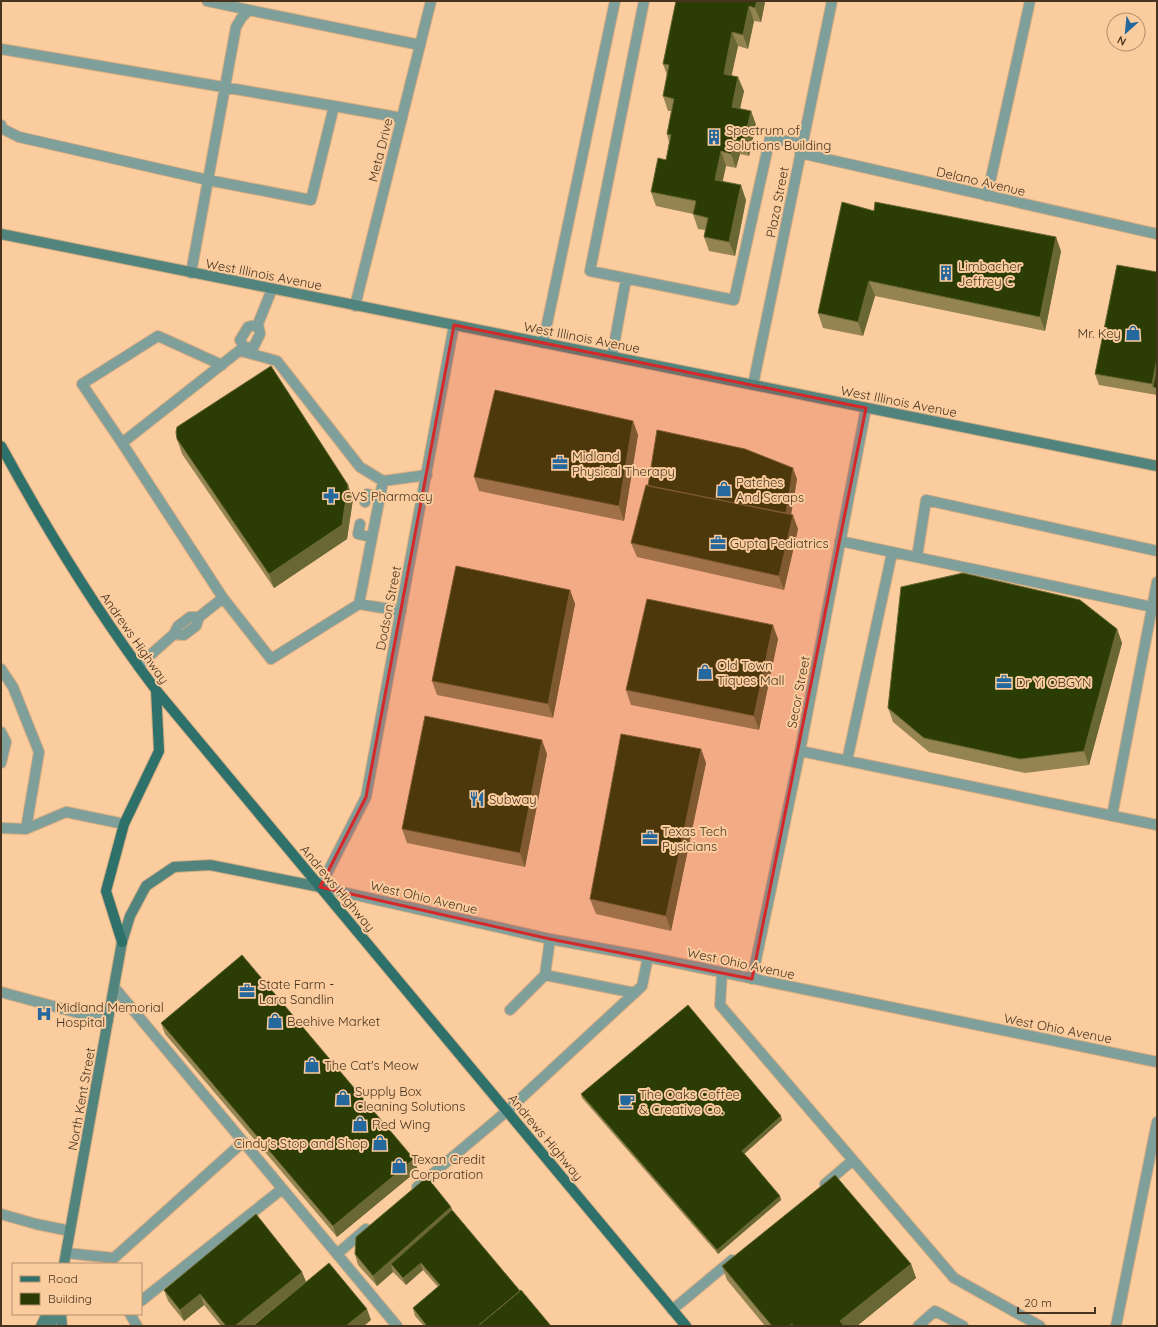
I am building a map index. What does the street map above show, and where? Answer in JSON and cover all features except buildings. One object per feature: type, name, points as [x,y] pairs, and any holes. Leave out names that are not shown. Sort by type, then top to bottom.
[{"type":"main road","name":"West Illinois Avenue","points":[[1,234],[1157,466]]},
{"type":"main road","name":"Andrews Highway","points":[[1,446],[58,547],[109,626],[156,690],[686,1326]]},
{"type":"main road","points":[[122,942],[106,891],[124,824],[159,751],[156,690]]},
{"type":"main road","name":"North Kent Street","points":[[64,1263],[122,942],[130,916],[146,886],[174,867],[210,865],[320,887]]},
{"type":"main road","points":[[41,1326],[46,1315]]},
{"type":"main road","points":[[51,1326],[53,1315]]},
{"type":"main road","points":[[61,1315],[62,1326]]},
{"type":"street","points":[[207,1],[244,7],[420,45]]},
{"type":"street","name":"Meta Drive","points":[[355,306],[431,1]]},
{"type":"street","points":[[543,343],[615,1]]},
{"type":"street","points":[[612,356],[626,279],[590,271],[644,1]]},
{"type":"street","name":"Plaza Street","points":[[754,385],[832,1]]},
{"type":"street","points":[[987,196],[1030,1]]},
{"type":"street","points":[[191,273],[236,27],[242,17],[244,7]]},
{"type":"street","points":[[1,49],[402,118]]},
{"type":"street","points":[[1,125],[4,129],[19,137],[208,180],[311,200],[334,106]]},
{"type":"street","name":"Delano Avenue","points":[[626,279],[734,300],[770,138],[801,149],[987,196],[1157,234]]},
{"type":"street","points":[[122,443],[243,349],[253,348],[260,334],[258,324],[272,289]]},
{"type":"street","name":"Dodson Street","points":[[320,887],[366,796],[454,325]]},
{"type":"street","points":[[222,365],[158,336],[82,384],[223,598],[271,659],[359,604],[401,611]]},
{"type":"street","points":[[243,349],[277,360],[360,467],[383,481],[427,475]]},
{"type":"street","name":"Secor Street","points":[[752,979],[800,751],[866,408]]},
{"type":"street","points":[[359,604],[383,481]]},
{"type":"street","points":[[365,502],[367,494],[380,497]]},
{"type":"street","points":[[917,557],[926,500],[1157,551]]},
{"type":"street","points":[[360,524],[358,534],[372,537]]},
{"type":"street","points":[[840,541],[1152,607]]},
{"type":"street","points":[[847,761],[892,553]]},
{"type":"street","points":[[1112,816],[1157,582]]},
{"type":"street","points":[[138,666],[174,634],[184,635],[196,626],[199,617],[223,598]]},
{"type":"street","points":[[1,668],[13,687],[39,752],[26,830]]},
{"type":"street","points":[[1,732],[6,742],[1,763]]},
{"type":"street","points":[[800,751],[1157,825]]},
{"type":"street","points":[[1,828],[26,830],[66,812],[124,824]]},
{"type":"street","name":"West Ohio Avenue","points":[[320,887],[550,939],[648,957],[1157,1062]]},
{"type":"street","points":[[510,1010],[545,975],[550,939]]},
{"type":"street","points":[[408,1195],[507,1111],[635,993],[642,986],[648,957]]},
{"type":"street","points":[[722,973],[720,1006],[954,1278],[1039,1326]]},
{"type":"street","points":[[545,975],[635,993]]},
{"type":"street","points":[[114,987],[397,1326]]},
{"type":"street","points":[[1,992],[108,1021]]},
{"type":"street","points":[[1116,1326],[1157,1122]]},
{"type":"street","points":[[66,1254],[114,1261],[243,1142]]},
{"type":"street","points":[[817,1190],[853,1160]]},
{"type":"street","points":[[142,1300],[282,1189]]},
{"type":"street","points":[[1,1214],[36,1224],[70,1231]]},
{"type":"street","points":[[337,1254],[372,1224]]},
{"type":"street","points":[[672,1310],[738,1255]]},
{"type":"street","points":[[918,1326],[935,1310],[963,1326]]},
{"type":"street","points":[[131,1315],[138,1326]]},
{"type":"highlighted area","points":[[454,325],[866,408],[752,979],[550,939],[320,887],[366,797]]},
{"type":"place","name":"Spectrum of Solutions Building","points":[[714,137]]},
{"type":"place","name":"Limbacher Jeffrey C","points":[[946,273]]},
{"type":"place","name":"Mr. Key","points":[[1133,333]]},
{"type":"place","name":"Midland Physical Therapy","points":[[560,463]]},
{"type":"place","name":"Patches And Scraps","points":[[724,489]]},
{"type":"place","name":"CVS Pharmacy","points":[[331,496]]},
{"type":"place","name":"Gupta Pediatrics","points":[[718,543]]},
{"type":"place","name":"Old Town Tiques Mall","points":[[705,672]]},
{"type":"place","name":"Dr Yi OBGYN","points":[[1004,682]]},
{"type":"place","name":"Subway","points":[[477,799]]},
{"type":"place","name":"Texas Tech Pysicians","points":[[650,838]]},
{"type":"place","name":"State Farm - Lara Sandlin","points":[[247,991]]},
{"type":"place","name":"Midland Memorial Hospital","points":[[44,1014]]},
{"type":"place","name":"Beehive Market","points":[[275,1021]]},
{"type":"place","name":"The Cat's Meow","points":[[312,1065]]},
{"type":"place","name":"Supply Box Cleaning Solutions","points":[[343,1098]]},
{"type":"place","name":"The Oaks Coffee & Creative Co.","points":[[627,1101]]},
{"type":"place","name":"Red Wing","points":[[360,1124]]},
{"type":"place","name":"Cindy's Stop and Shop","points":[[380,1143]]},
{"type":"place","name":"Texan Credit Corporation","points":[[399,1166]]}]
